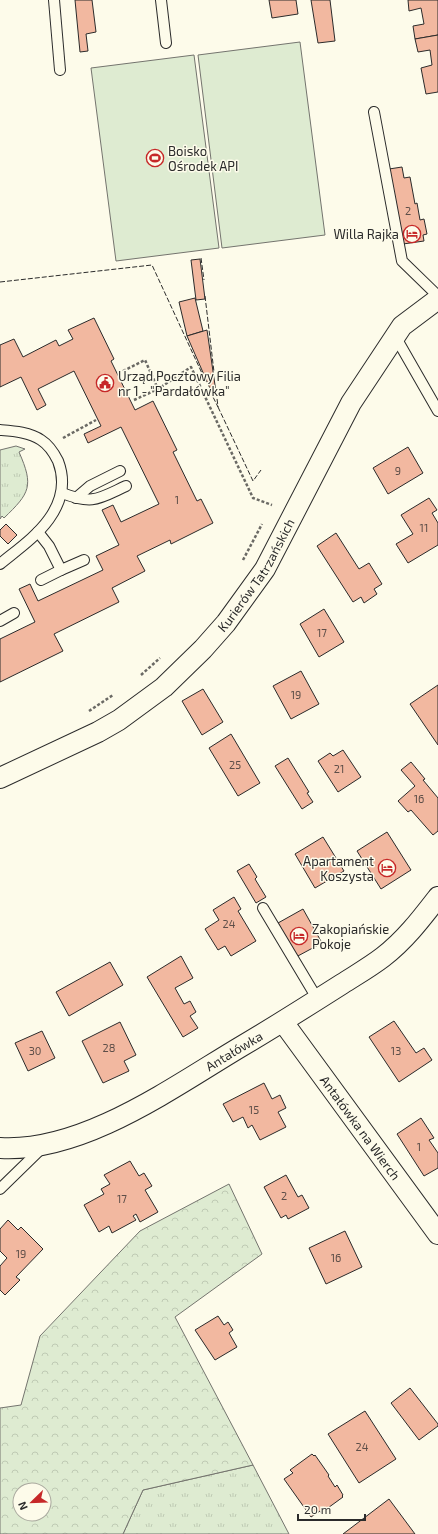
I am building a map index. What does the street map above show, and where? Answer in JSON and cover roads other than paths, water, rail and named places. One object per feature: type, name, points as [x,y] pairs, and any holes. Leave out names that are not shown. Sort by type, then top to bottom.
[{"type":"street","name":"Kurierów Tatrzańskich","points":[[0,778],[98,732],[119,720],[164,687],[203,649],[226,623],[264,569],[351,403],[395,336],[402,326],[438,299]]},
{"type":"street","name":"Antałówka","points":[[0,1148],[13,1149],[45,1145],[72,1138],[111,1122],[160,1096],[283,1022],[383,957],[409,935],[438,897]]},
{"type":"street","name":"Antałówka na Wierch","points":[[283,1022],[438,1234]]},
{"type":"lane","points":[[54,0],[60,70]]},
{"type":"lane","points":[[161,0],[166,43]]},
{"type":"lane","points":[[374,112],[402,261],[438,296]]},
{"type":"lane","points":[[395,336],[438,411]]},
{"type":"lane","points":[[0,430],[19,432],[41,439],[55,455],[62,474],[62,493],[58,504],[49,519],[38,532],[0,564]]},
{"type":"lane","points":[[76,498],[90,486],[120,471]]},
{"type":"lane","points":[[62,493],[76,498],[96,500],[126,486]]},
{"type":"lane","points":[[38,532],[49,546],[61,570]]},
{"type":"lane","points":[[41,580],[84,560]]},
{"type":"lane","points":[[0,621],[14,613]]},
{"type":"lane","points":[[263,908],[318,1000]]},
{"type":"lane","points":[[0,1189],[45,1145]]},
{"type":"place","name":"Boisko Ośrodek API","points":[[155,158]]},
{"type":"place","name":"Willa Rajka","points":[[412,234]]},
{"type":"place","name":"Urząd Pocztowy Filia nr 1 - \"Pardałówka\"","points":[[105,383]]},
{"type":"place","name":"Apartament Koszysta","points":[[387,868]]},
{"type":"place","name":"Zakopiańskie Pokoje","points":[[299,936]]}]
